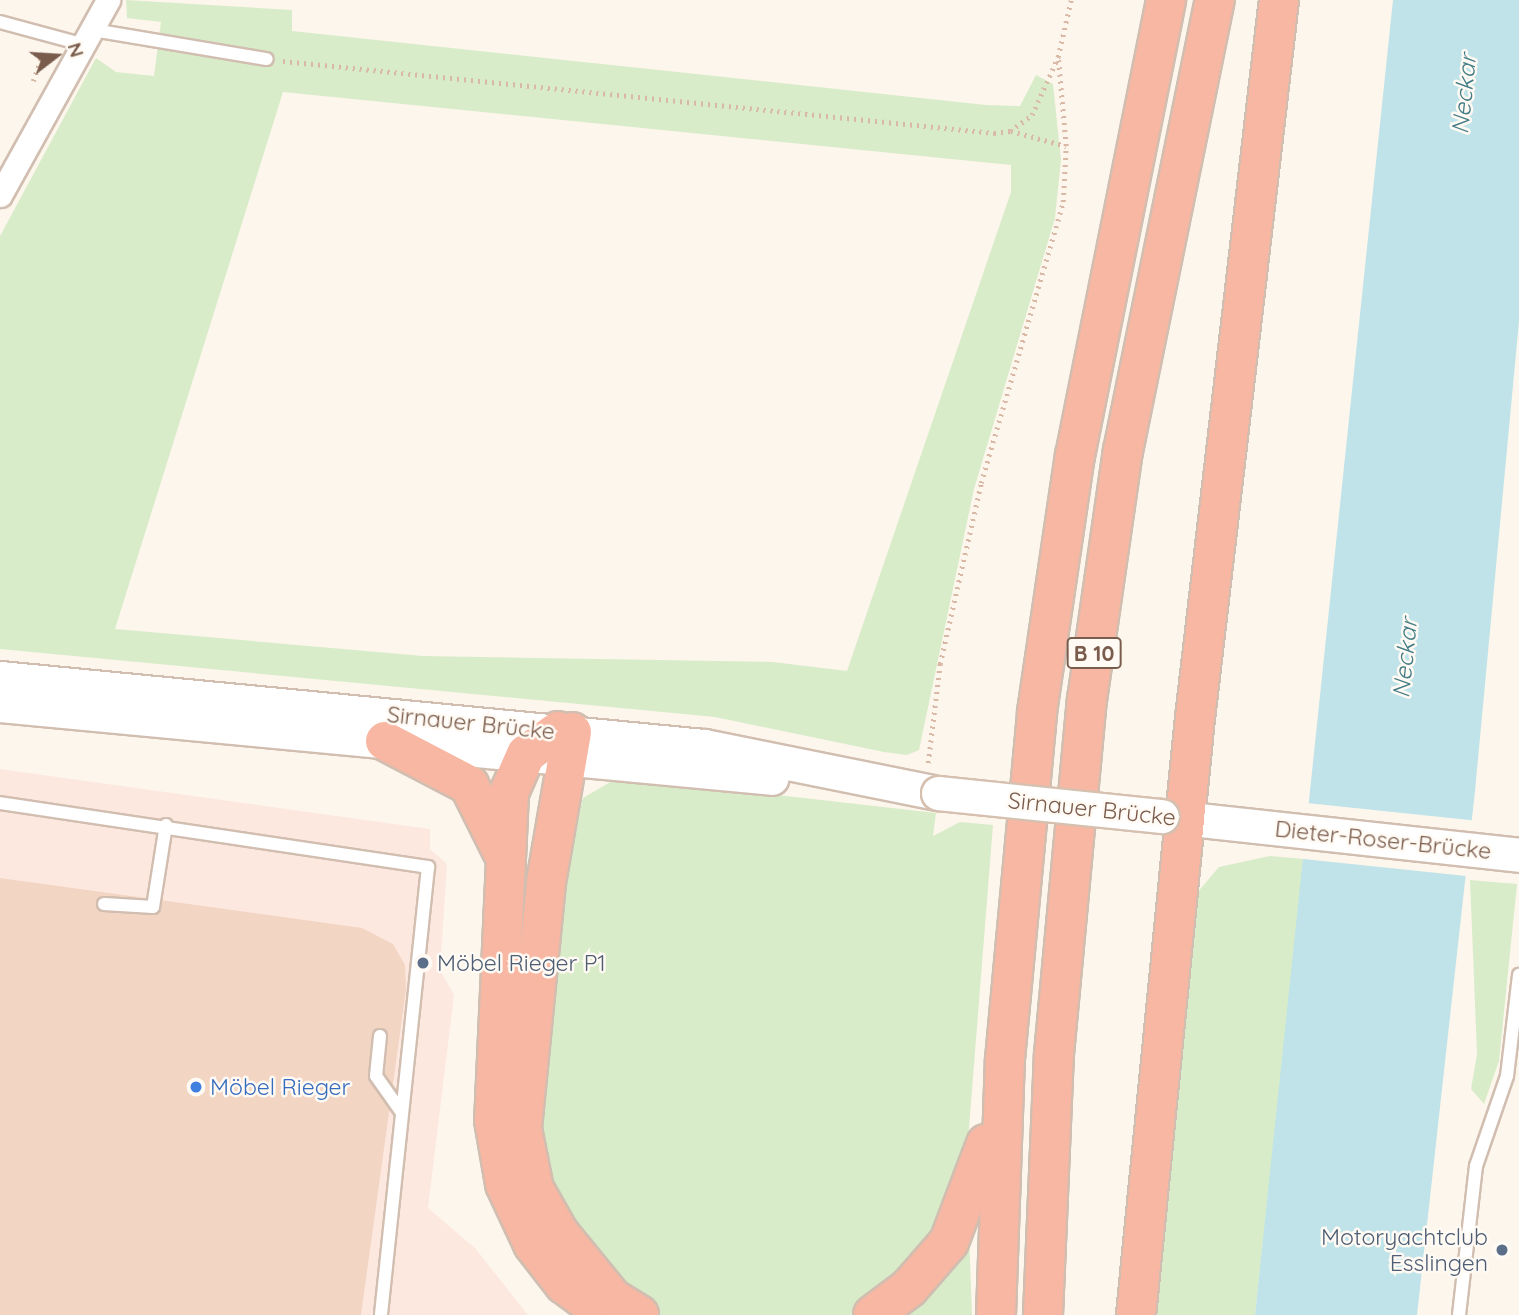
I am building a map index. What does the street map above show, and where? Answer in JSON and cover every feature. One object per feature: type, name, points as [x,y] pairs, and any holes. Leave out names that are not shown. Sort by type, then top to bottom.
[{"type":"highway","name":"B 10","points":[[996,1315],[1005,1059],[1037,712],[1073,470],[1166,0]]},
{"type":"highway","name":"B 10","points":[[1043,1315],[1058,999],[1087,699],[1126,437],[1215,0]]},
{"type":"highway","points":[[1136,1315],[1174,817],[1279,0]]},
{"type":"highway","points":[[385,741],[468,785],[508,866]]},
{"type":"highway","points":[[606,1315],[564,1284],[540,1255],[498,1156],[495,1081],[508,866],[509,793],[526,754],[566,741],[546,883],[522,1129],[534,1189],[559,1233],[612,1298],[639,1315]]},
{"type":"highway","points":[[873,1315],[909,1288],[949,1242],[979,1173],[1005,1059]]},
{"type":"main road","name":"Sirnauer Brücke","points":[[0,678],[566,741],[768,755],[1174,817],[1247,825]]},
{"type":"main road","name":"Sirnauer Brücke","points":[[0,705],[526,754]]},
{"type":"main road","name":"Dieter-Roser-Brücke","points":[[1247,825],[1519,855]]},
{"type":"street","points":[[0,195],[108,0]]},
{"type":"lane","points":[[0,22],[50,33],[267,60]]},
{"type":"lane","points":[[0,803],[424,863],[430,873],[400,1110],[381,1315]]},
{"type":"lane","points":[[104,904],[151,909],[166,825]]},
{"type":"lane","points":[[1459,1315],[1476,1166],[1507,1076],[1519,975]]},
{"type":"lane","points":[[380,1036],[376,1076],[400,1110]]},
{"type":"path","points":[[1010,131],[1032,115],[1058,57],[1071,0]]},
{"type":"path","points":[[28,94],[50,33]]},
{"type":"path","points":[[933,779],[930,723],[960,572],[1060,219],[1066,146],[1058,57]]},
{"type":"path","points":[[267,60],[1010,131],[1066,146]]},
{"type":"shaded area","name":"Möbel Rieger","points":[[0,769],[430,829],[430,849],[447,864],[440,970],[454,995],[428,1208],[475,1248],[528,1315],[0,1315]]},
{"type":"green space","points":[[126,0],[292,10],[292,31],[986,105],[1020,106],[1036,75],[1053,84],[1061,160],[1055,218],[974,489],[919,750],[907,755],[884,752],[715,717],[0,649],[0,236],[96,58],[116,72],[154,76],[161,22],[127,18]],"holes":[[[283,92],[1011,165],[1011,192],[847,671],[773,662],[423,656],[115,629]]]},
{"type":"green space","points":[[619,777],[936,813],[933,836],[960,822],[993,825],[967,1153],[948,1218],[870,1304],[850,1315],[657,1315],[552,1199],[538,1129],[564,879],[583,798]]},
{"type":"green space","points":[[1270,856],[1305,859],[1255,1315],[1151,1315],[1196,894],[1219,867]]},
{"type":"green space","points":[[1470,880],[1517,884],[1499,1061],[1484,1104],[1471,1089],[1477,1054]]},
{"type":"green space","points":[[969,1234],[972,1315],[896,1315]]},
{"type":"water","name":"Neckar","points":[[1393,0],[1519,0],[1519,321],[1475,791],[1417,1315],[1255,1315]]},
{"type":"pier","points":[[1307,803],[1474,821],[1468,876],[1301,859]]},
{"type":"building","name":"Möbel Rieger","points":[[0,878],[362,928],[393,944],[405,965],[406,990],[361,1315],[0,1315]]},
{"type":"place","name":"Möbel Rieger P1","points":[[423,963]]},
{"type":"place","name":"Möbel Rieger","points":[[196,1087]]},
{"type":"place","name":"Motoryachtclub Esslingen","points":[[1502,1250]]}]
